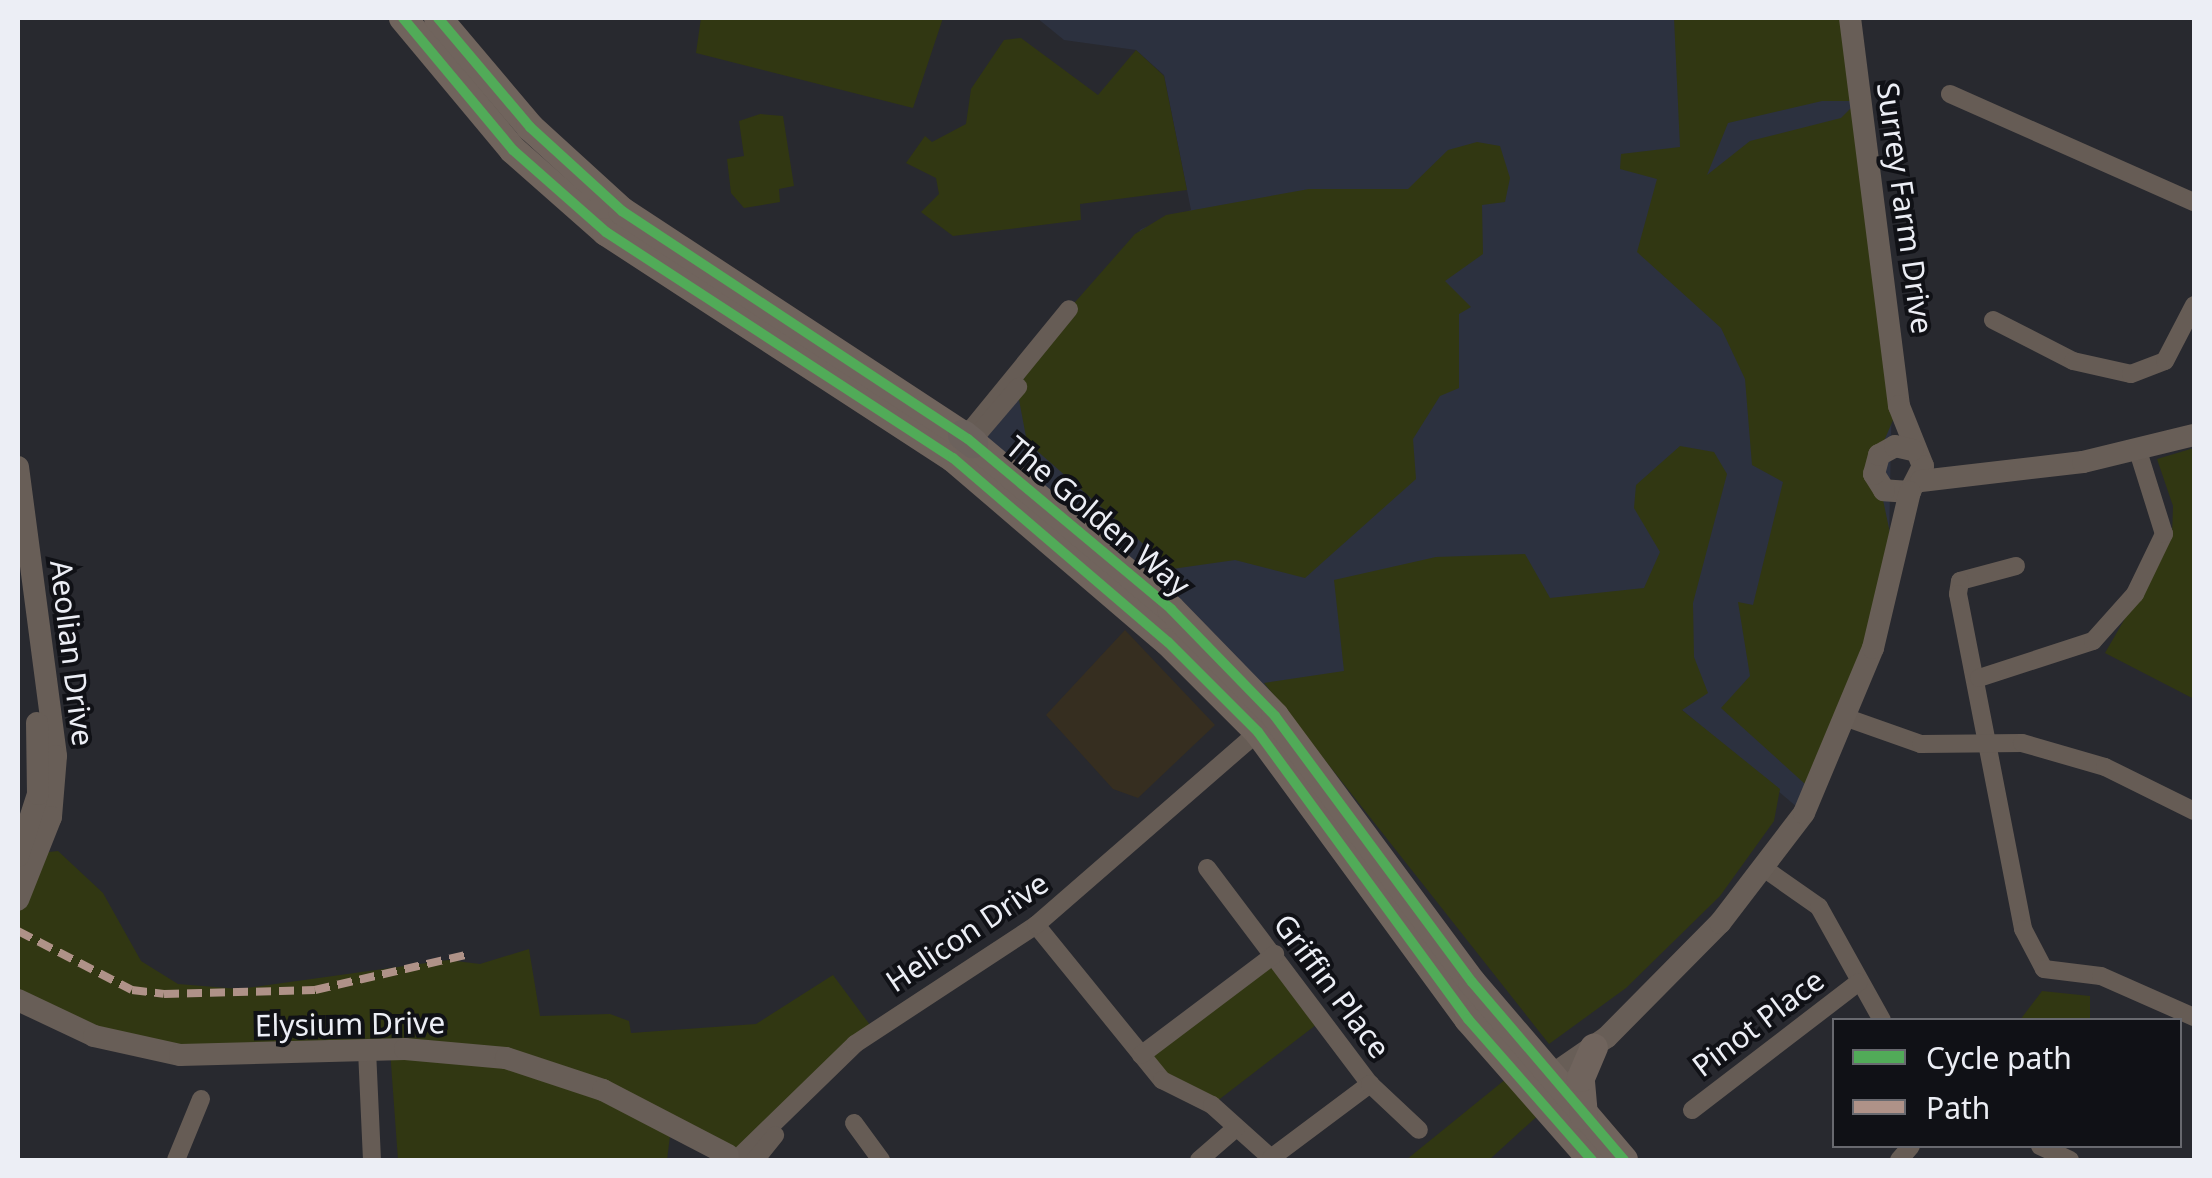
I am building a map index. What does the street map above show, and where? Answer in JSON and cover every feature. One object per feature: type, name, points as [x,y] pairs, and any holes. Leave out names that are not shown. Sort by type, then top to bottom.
[{"type":"main road","name":"The Golden Way","points":[[403,18],[513,150],[646,265],[828,364],[963,445],[1159,598],[1267,724],[1549,1077]]},
{"type":"main road","points":[[438,18],[530,127],[622,212],[828,364]]},
{"type":"main road","points":[[513,150],[530,127]]},
{"type":"main road","name":"The Golden Way","points":[[1267,724],[1519,1082],[1624,1160]]},
{"type":"main road","points":[[1573,1122],[1581,1078],[1594,1048]]},
{"type":"main road","points":[[1519,1082],[1549,1077],[1573,1122]]},
{"type":"main road","name":"The Golden Way","points":[[1573,1122],[1592,1160]]},
{"type":"street","name":"Surrey Farm Drive","points":[[1549,1077],[1594,1048],[1765,869],[1850,719],[1910,475],[1850,18]]},
{"type":"street","points":[[1950,94],[2194,202]]},
{"type":"street","points":[[1993,320],[2074,361],[2131,374],[2166,361],[2194,304]]},
{"type":"street","points":[[963,445],[1069,308]]},
{"type":"street","name":"Surrey Farm Drive","points":[[1899,406],[1886,449],[1874,470],[1910,475]]},
{"type":"street","points":[[1886,449],[1910,475],[2138,451],[2194,435]]},
{"type":"street","points":[[1979,678],[2093,641],[2135,594],[2164,534],[2138,451]]},
{"type":"street","name":"Aeolian Drive","points":[[18,467],[56,756],[51,818],[18,900]]},
{"type":"street","points":[[2016,566],[1960,581],[2023,929],[2044,969],[2101,976],[2194,1017]]},
{"type":"street","name":"Aeolian Drive","points":[[18,587],[40,748],[38,794],[18,856]]},
{"type":"street","points":[[1850,719],[1921,744],[2022,743],[2105,767],[2194,811]]},
{"type":"street","name":"Helicon Drive","points":[[738,1158],[873,1029],[1036,925],[1267,724]]},
{"type":"street","name":"Griffin Place","points":[[1206,868],[1370,1084],[1419,1130]]},
{"type":"street","points":[[1765,869],[1820,907],[1881,1018]]},
{"type":"street","points":[[1036,925],[1162,1080],[1236,1128],[1267,1156],[1370,1084]]},
{"type":"street","points":[[1141,1056],[1275,954]]},
{"type":"street","name":"Pinot Place","points":[[1692,1110],[1859,982]]},
{"type":"street","name":"Surrey Farm Drive","points":[[1549,1077],[1598,1024],[1650,989]]},
{"type":"street","name":"Elysium Drive","points":[[20,1000],[94,1036],[169,1053],[367,1050],[524,1062],[738,1158]]},
{"type":"street","points":[[367,1050],[372,1160]]},
{"type":"street","points":[[176,1160],[202,1100]]},
{"type":"street","points":[[854,1124],[881,1160]]},
{"type":"street","name":"Elysium Drive","points":[[671,1127],[702,1160]]},
{"type":"street","points":[[1198,1160],[1236,1128]]},
{"type":"street","points":[[2044,1148],[2070,1160]]},
{"type":"shaded area","points":[[1037,18],[1844,18],[1893,345],[1888,589],[1804,813],[1682,710],[1325,754],[968,439],[1141,229],[1191,210],[1164,75],[1136,50],[1064,40]]},
{"type":"shaded area","points":[[1125,630],[1215,725],[1138,798],[1113,789],[1046,715]]},
{"type":"green space","points":[[701,18],[943,18],[913,108],[696,53]]},
{"type":"green space","points":[[1674,18],[1851,18],[1899,406],[1875,462],[1894,552],[1815,793],[1721,708],[1750,676],[1738,602],[1753,605],[1783,482],[1752,465],[1745,379],[1721,328],[1637,252],[1657,179],[1620,169],[1621,154],[1680,147]],"holes":[[[1822,101],[1858,101],[1841,118],[1750,141],[1707,175],[1728,123]]]},
{"type":"green space","points":[[1021,38],[1098,95],[1136,50],[1164,76],[1187,190],[1080,204],[1081,220],[953,236],[921,212],[939,194],[936,178],[906,163],[925,136],[932,142],[966,124],[971,89],[1004,40]]},
{"type":"green space","points":[[760,114],[783,116],[794,186],[779,189],[780,202],[744,208],[731,193],[727,159],[744,156],[739,121]]},
{"type":"green space","points":[[1477,142],[1500,146],[1510,178],[1505,202],[1482,205],[1483,254],[1445,281],[1471,307],[1459,314],[1459,388],[1440,396],[1413,439],[1416,479],[1305,578],[1235,560],[1172,569],[1027,442],[1017,389],[1069,309],[1135,234],[1166,215],[1309,189],[1408,189],[1448,150]]},
{"type":"green space","points":[[1680,446],[1714,452],[1727,474],[1693,603],[1694,657],[1708,693],[1682,710],[1780,789],[1774,821],[1720,896],[1626,988],[1549,1044],[1264,683],[1344,671],[1334,580],[1436,557],[1525,554],[1550,598],[1644,588],[1660,552],[1634,508],[1636,485]]},
{"type":"green space","points":[[2194,448],[2194,699],[2105,653],[2172,537],[2173,506],[2157,459]]},
{"type":"green space","points":[[58,851],[103,893],[141,961],[178,984],[239,989],[448,960],[480,964],[529,949],[540,1016],[610,1014],[629,1021],[631,1033],[756,1024],[833,975],[873,1029],[740,1156],[671,1128],[667,1160],[398,1160],[390,1050],[169,1053],[18,996],[18,899],[40,853]]},
{"type":"green space","points":[[1275,954],[1325,1018],[1212,1105],[1141,1056]]},
{"type":"green space","points":[[2042,991],[2090,996],[2090,1018],[2022,1018]]},
{"type":"green space","points":[[1512,1074],[1544,1110],[1489,1160],[1406,1160]]},
{"type":"marked path","points":[[18,931],[132,990],[164,994],[315,990],[465,955]]},
{"type":"cycle path","points":[[403,18],[513,150],[606,232],[953,458],[1168,642],[1258,732],[1468,1019],[1592,1160]]},
{"type":"cycle path","points":[[438,18],[530,127],[622,211],[968,439],[1171,609],[1275,716],[1472,982],[1624,1160]]}]
